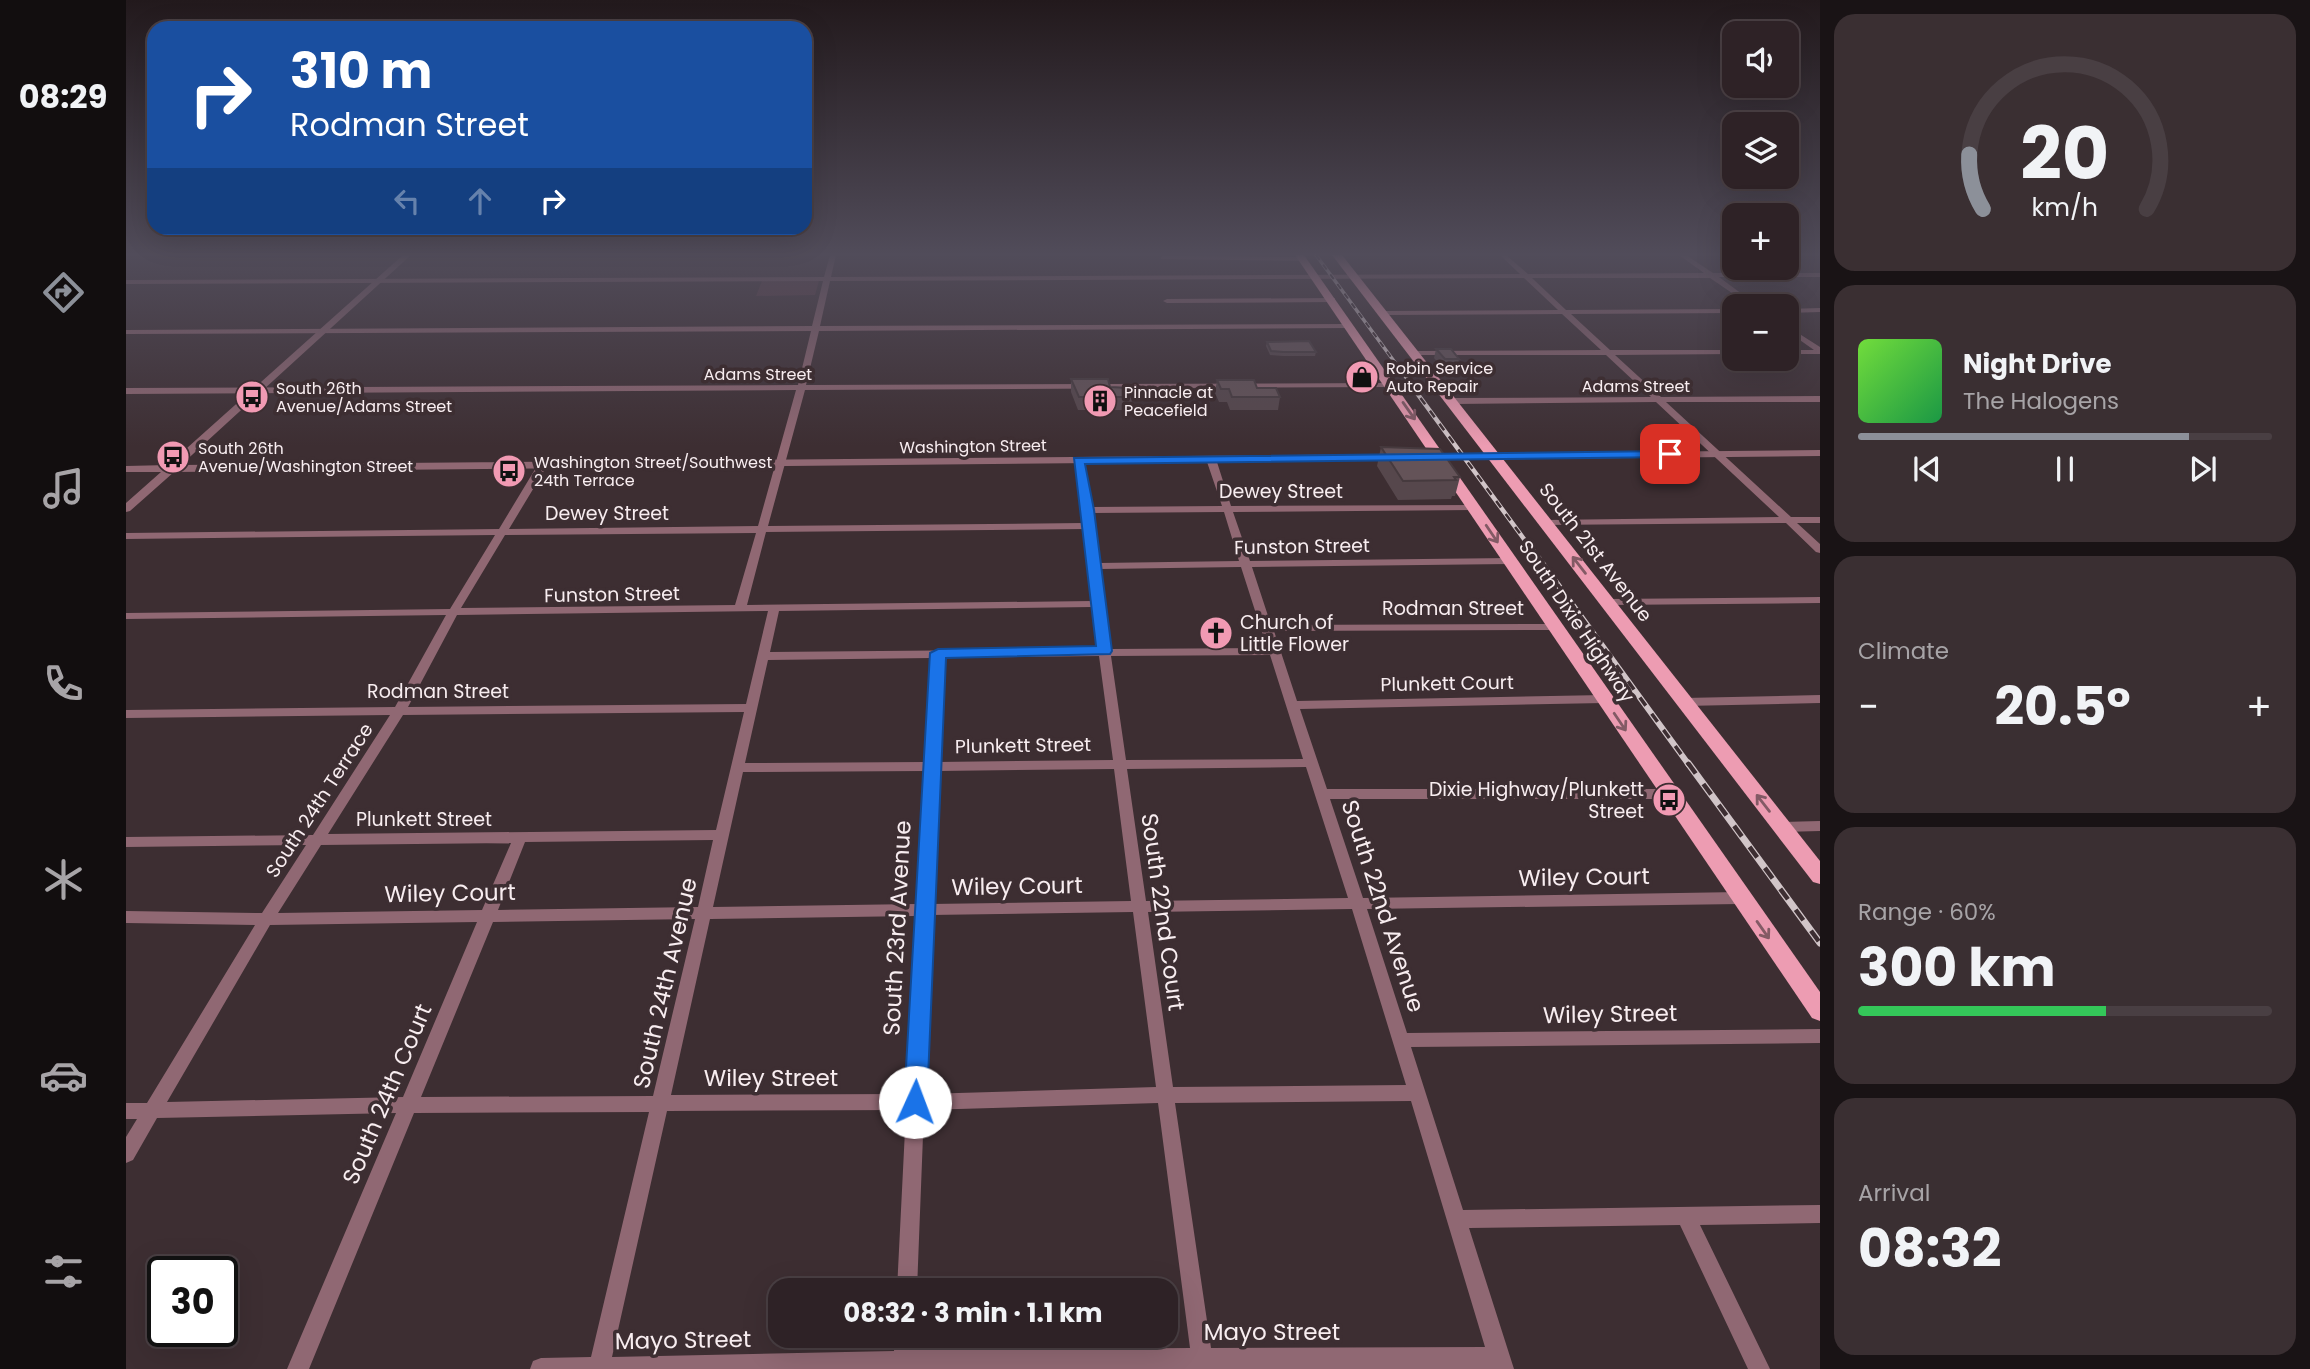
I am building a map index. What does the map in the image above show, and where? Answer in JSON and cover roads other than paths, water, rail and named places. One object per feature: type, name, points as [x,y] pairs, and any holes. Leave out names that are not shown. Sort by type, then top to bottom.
[{"type":"main road","name":"South Dixie Highway","points":[[1344,319],[1820,1011]]},
{"type":"main road","name":"South 21st Avenue","points":[[1389,319],[1820,876]]},
{"type":"street","points":[[126,509],[337,319]]},
{"type":"street","points":[[740,610],[782,464],[817,319]]},
{"type":"street","points":[[1572,319],[1820,550]]},
{"type":"street","points":[[126,332],[1349,326]]},
{"type":"street","points":[[1799,336],[1820,351]]},
{"type":"street","points":[[1799,352],[1820,351]]},
{"type":"street","points":[[1416,353],[1722,352]]},
{"type":"street","name":"Adams Street","points":[[126,391],[1391,384]]},
{"type":"street","name":"Adams Street","points":[[1453,401],[1820,399]]},
{"type":"street","name":"Washington Street","points":[[126,469],[1820,453]]},
{"type":"street","name":"South 22nd Avenue","points":[[1211,459],[1358,904],[1501,1363]]},
{"type":"street","name":"South 22nd Court","points":[[1079,461],[1088,510],[1119,763],[1167,1095],[1202,1364]]},
{"type":"street","name":"South 24th Terrace","points":[[126,1154],[266,919],[400,710],[453,613],[542,466]]},
{"type":"street","name":"Dewey Street","points":[[1088,510],[1474,507]]},
{"type":"street","points":[[1546,523],[1820,520]]},
{"type":"street","name":"Dewey Street","points":[[126,537],[1089,526]]},
{"type":"street","name":"Funston Street","points":[[1095,566],[1510,561]]},
{"type":"street","points":[[1608,602],[1820,600]]},
{"type":"street","name":"Funston Street","points":[[126,616],[1098,604]]},
{"type":"street","name":"South 24th Avenue","points":[[599,1369],[774,608]]},
{"type":"street","name":"Rodman Street","points":[[1268,628],[1554,627]]},
{"type":"street","points":[[764,656],[1274,651]]},
{"type":"street","name":"South 23rd Avenue","points":[[908,1278],[923,909],[938,653]]},
{"type":"street","name":"Plunkett Court","points":[[1291,705],[1604,699]]},
{"type":"street","points":[[1684,702],[1820,699]]},
{"type":"street","name":"Rodman Street","points":[[126,714],[751,708]]},
{"type":"street","name":"Plunkett Street","points":[[736,768],[1310,763]]},
{"type":"street","points":[[1322,794],[1669,794]]},
{"type":"street","points":[[1782,827],[1820,826]]},
{"type":"street","name":"Plunkett Street","points":[[126,842],[722,835]]},
{"type":"street","name":"South 24th Court","points":[[298,1369],[520,838]]},
{"type":"street","name":"Wiley Court","points":[[126,917],[266,919],[1740,898]]},
{"type":"street","name":"Wiley Street","points":[[1400,1040],[1820,1036]]},
{"type":"street","name":"Wiley Street","points":[[126,1111],[1416,1093]]},
{"type":"street","points":[[1457,1219],[1820,1214]]},
{"type":"street","points":[[1685,1215],[1759,1369]]},
{"type":"street","name":"Mayo Street","points":[[541,1369],[1501,1363]]},
{"type":"railway","points":[[1363,319],[1413,387]]},
{"type":"railway","points":[[1411,385],[1535,554]]},
{"type":"railway","points":[[1534,552],[1689,765]]},
{"type":"railway","points":[[1688,763],[1820,943]]},
{"type":"place","name":"Robin Service Auto Repair","points":[[1362,377]]},
{"type":"place","name":"South 26th Avenue/Adams Street","points":[[252,397]]},
{"type":"place","name":"Pinnacle at Peacefield","points":[[1100,401]]},
{"type":"place","name":"South 26th Avenue/Washington Street","points":[[173,457]]},
{"type":"place","name":"Washington Street/Southwest 24th Terrace","points":[[509,471]]},
{"type":"place","name":"Church of Little Flower","points":[[1216,633]]},
{"type":"place","name":"Dixie Highway/Plunkett Street","points":[[1669,800]]}]
